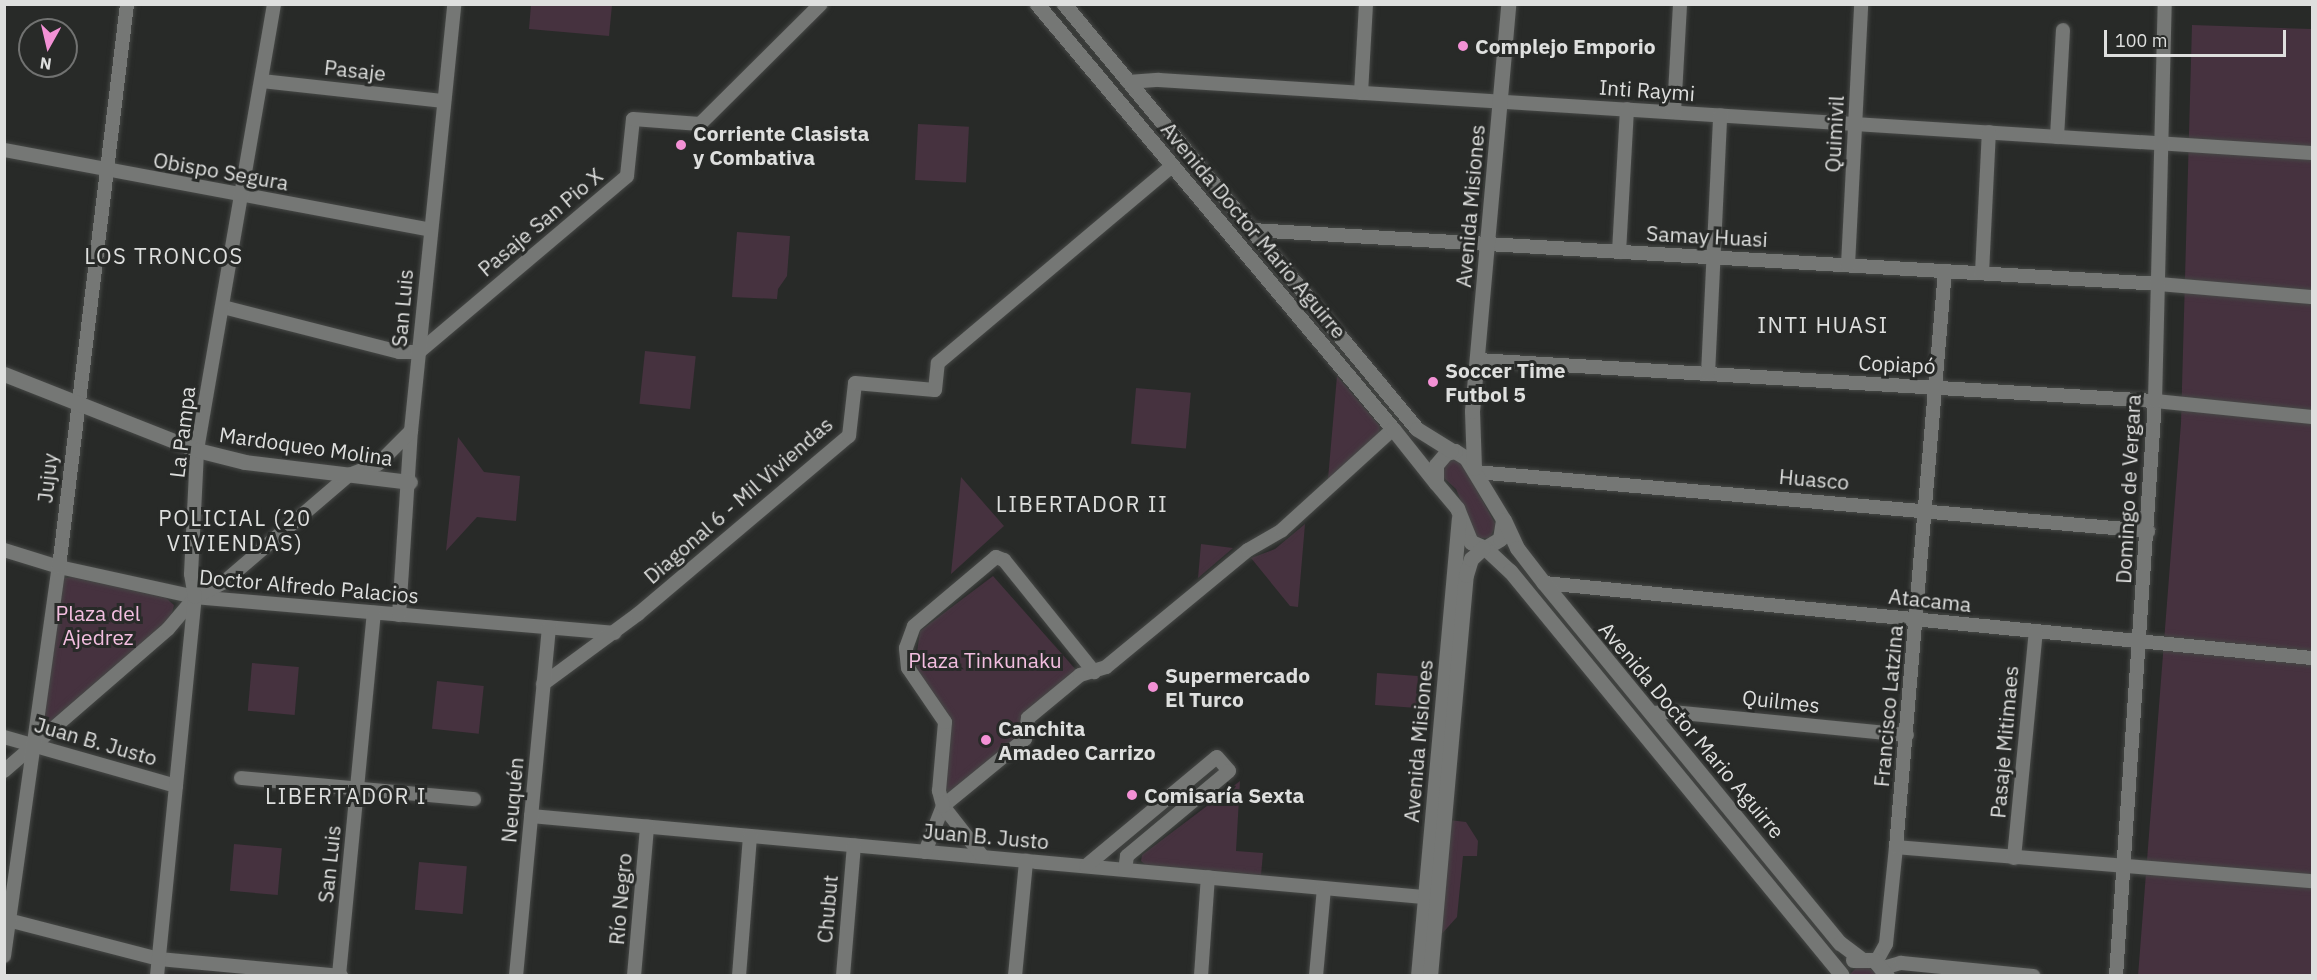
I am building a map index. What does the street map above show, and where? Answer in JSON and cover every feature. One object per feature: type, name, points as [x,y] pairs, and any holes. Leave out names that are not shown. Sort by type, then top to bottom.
[{"type":"main road","name":"Avenida Doctor Mario Aguirre","points":[[1037,4],[1459,510],[1468,537],[1510,571],[1841,975]]},
{"type":"main road","name":"Avenida Doctor Mario Aguirre","points":[[1064,4],[1417,429],[1462,454],[1475,470],[1517,548],[1544,584],[1847,950],[1877,966]]},
{"type":"main road","name":"Avenida Misiones","points":[[1475,470],[1472,411],[1508,4]]},
{"type":"main road","name":"Mardoqueo Molina","points":[[4,374],[197,450],[245,462],[410,482]]},
{"type":"main road","name":"Avenida Misiones","points":[[1436,483],[1436,465],[1461,440],[1472,411]]},
{"type":"main road","name":"Avenida Misiones","points":[[1430,975],[1431,897],[1459,510]]},
{"type":"main road","name":"Avenida Misiones","points":[[1418,975],[1431,897],[1466,574],[1471,559],[1500,539],[1503,519]]},
{"type":"main road","points":[[1841,975],[1848,963],[1877,966]]},
{"type":"street","name":"Jujuy","points":[[4,956],[7,919],[59,567],[76,404],[127,4]]},
{"type":"street","name":"La Pampa","points":[[157,975],[195,597],[191,574],[197,450],[274,4]]},
{"type":"street","name":"San Luis","points":[[399,615],[410,482],[411,431],[454,4]]},
{"type":"street","name":"Pasaje San Pio X","points":[[419,352],[627,176],[633,119],[700,124],[821,4]]},
{"type":"street","points":[[1361,93],[1366,4]]},
{"type":"street","points":[[1674,112],[1680,4]]},
{"type":"street","name":"Quimivil","points":[[1848,265],[1861,4]]},
{"type":"street","name":"Domingo de Vergara","points":[[2116,975],[2148,531],[2155,401],[2160,284],[2165,4]]},
{"type":"street","points":[[2057,137],[2063,30]]},
{"type":"street","name":"Inti Raymi","points":[[1128,82],[1159,80],[2313,153]]},
{"type":"street","name":"Pasaje","points":[[262,81],[444,101]]},
{"type":"street","points":[[1619,252],[1627,109]]},
{"type":"street","points":[[1708,374],[1720,115]]},
{"type":"street","points":[[1982,273],[1989,132]]},
{"type":"street","name":"Obispo Segura","points":[[4,150],[106,171],[430,230]]},
{"type":"street","name":"Diagonal 6 - Mil Viviendas","points":[[543,684],[614,633],[849,436],[855,383],[935,390],[938,363],[1172,166]]},
{"type":"street","name":"Samay Huasi","points":[[1252,230],[2160,284],[2313,297]]},
{"type":"street","name":"Francisco Latzina","points":[[1877,966],[1886,944],[1896,847],[1927,511],[1945,271]]},
{"type":"street","points":[[223,307],[399,352],[419,352]]},
{"type":"street","name":"Copiapó","points":[[1478,360],[2155,401],[2313,417]]},
{"type":"street","points":[[926,852],[944,806],[1025,739],[1028,718],[1080,675],[1106,668],[1248,550],[1282,530],[1393,429]]},
{"type":"street","points":[[4,771],[168,629],[195,597],[224,582],[349,475],[378,464],[411,431]]},
{"type":"street","name":"Huasco","points":[[1475,470],[2148,531]]},
{"type":"street","name":"Doctor Alfredo Palacios","points":[[4,550],[59,567],[195,597],[614,633]]},
{"type":"street","points":[[983,857],[944,806],[939,792],[945,722],[908,668],[906,648],[914,626],[996,557],[1004,560],[1094,672]]},
{"type":"street","name":"Atacama","points":[[1544,584],[2313,658]]},
{"type":"street","name":"San Luis","points":[[340,975],[374,613]]},
{"type":"street","name":"Neuquén","points":[[516,975],[549,628]]},
{"type":"street","name":"Pasaje Mitimaes","points":[[2014,858],[2036,631]]},
{"type":"street","name":"Quilmes","points":[[1651,713],[1672,712],[1906,735]]},
{"type":"street","name":"Juan B. Justo","points":[[4,737],[176,786]]},
{"type":"street","points":[[1086,866],[1217,757],[1229,771],[1127,856],[1125,870]]},
{"type":"street","points":[[241,778],[474,800]]},
{"type":"street","name":"Juan B. Justo","points":[[531,816],[1431,897]]},
{"type":"street","name":"Río Negro","points":[[634,975],[647,826]]},
{"type":"street","points":[[739,975],[750,836]]},
{"type":"street","name":"Chubut","points":[[843,975],[854,845]]},
{"type":"street","points":[[1896,847],[2123,868],[2313,881]]},
{"type":"street","points":[[1015,975],[1026,861]]},
{"type":"street","points":[[1201,975],[1208,877]]},
{"type":"street","points":[[1316,975],[1324,888]]},
{"type":"street","points":[[7,919],[159,959],[340,975]]},
{"type":"street","points":[[1877,966],[1901,963],[2033,975]]},
{"type":"green space","points":[[531,5],[612,5],[609,36],[529,29]]},
{"type":"green space","points":[[2192,25],[2312,29],[2312,975],[2138,976],[2181,423]]},
{"type":"green space","points":[[918,124],[969,127],[966,183],[915,180]]},
{"type":"green space","points":[[737,232],[790,236],[787,276],[778,289],[777,299],[732,297]]},
{"type":"green space","points":[[645,351],[696,356],[690,409],[639,404]]},
{"type":"green space","points":[[1337,376],[1380,426],[1379,435],[1328,479]]},
{"type":"green space","points":[[1136,388],[1191,393],[1186,449],[1131,444]]},
{"type":"green space","points":[[458,437],[484,472],[520,476],[516,521],[477,517],[446,551]]},
{"type":"green space","points":[[1459,458],[1496,525],[1490,538],[1476,538],[1456,489],[1443,477],[1442,466],[1447,459]]},
{"type":"green space","points":[[961,477],[1004,526],[951,574]]},
{"type":"green space","points":[[1305,524],[1298,607],[1290,606],[1251,558],[1275,549]]},
{"type":"green space","points":[[1201,544],[1233,548],[1198,578]]},
{"type":"green space","name":"Plaza Tinkunaku","points":[[993,576],[1077,671],[1024,715],[1018,736],[949,794],[944,790],[949,719],[915,666],[920,631]]},
{"type":"green space","name":"Plaza del Ajedrez","points":[[72,577],[166,598],[174,605],[171,617],[52,722],[44,722],[42,714],[64,578]]},
{"type":"green space","points":[[252,663],[299,667],[295,715],[248,711]]},
{"type":"green space","points":[[1377,673],[1418,676],[1417,692],[1425,702],[1417,708],[1375,705]]},
{"type":"green space","points":[[437,681],[484,686],[479,734],[432,729]]},
{"type":"green space","points":[[1240,781],[1236,851],[1263,853],[1261,875],[1146,865],[1141,861],[1142,855]]},
{"type":"green space","points":[[1449,820],[1466,822],[1478,841],[1477,856],[1463,856],[1457,917],[1439,937]]},
{"type":"green space","points":[[234,844],[282,848],[278,895],[230,891]]},
{"type":"green space","points":[[419,862],[467,866],[463,914],[415,910]]},
{"type":"green space","points":[[1857,967],[1868,967],[1879,976],[1848,976]]},
{"type":"place","name":"Complejo Emporio","points":[[1463,46]]},
{"type":"place","name":"Corriente Clasista y Combativa","points":[[681,145]]},
{"type":"place","name":"Soccer Time Futbol 5","points":[[1433,382]]},
{"type":"place","name":"Supermercado El Turco","points":[[1153,687]]},
{"type":"place","name":"Canchita Amadeo Carrizo","points":[[986,740]]},
{"type":"place","name":"Comisaría Sexta","points":[[1132,795]]},
{"type":"district","name":"LOS TRONCOS","points":[[164,256]]},
{"type":"district","name":"INTI HUASI","points":[[1823,325]]},
{"type":"district","name":"LIBERTADOR II","points":[[1082,504]]},
{"type":"district","name":"POLICIAL (20 VIVIENDAS)","points":[[235,530]]},
{"type":"district","name":"LIBERTADOR I","points":[[346,796]]}]
